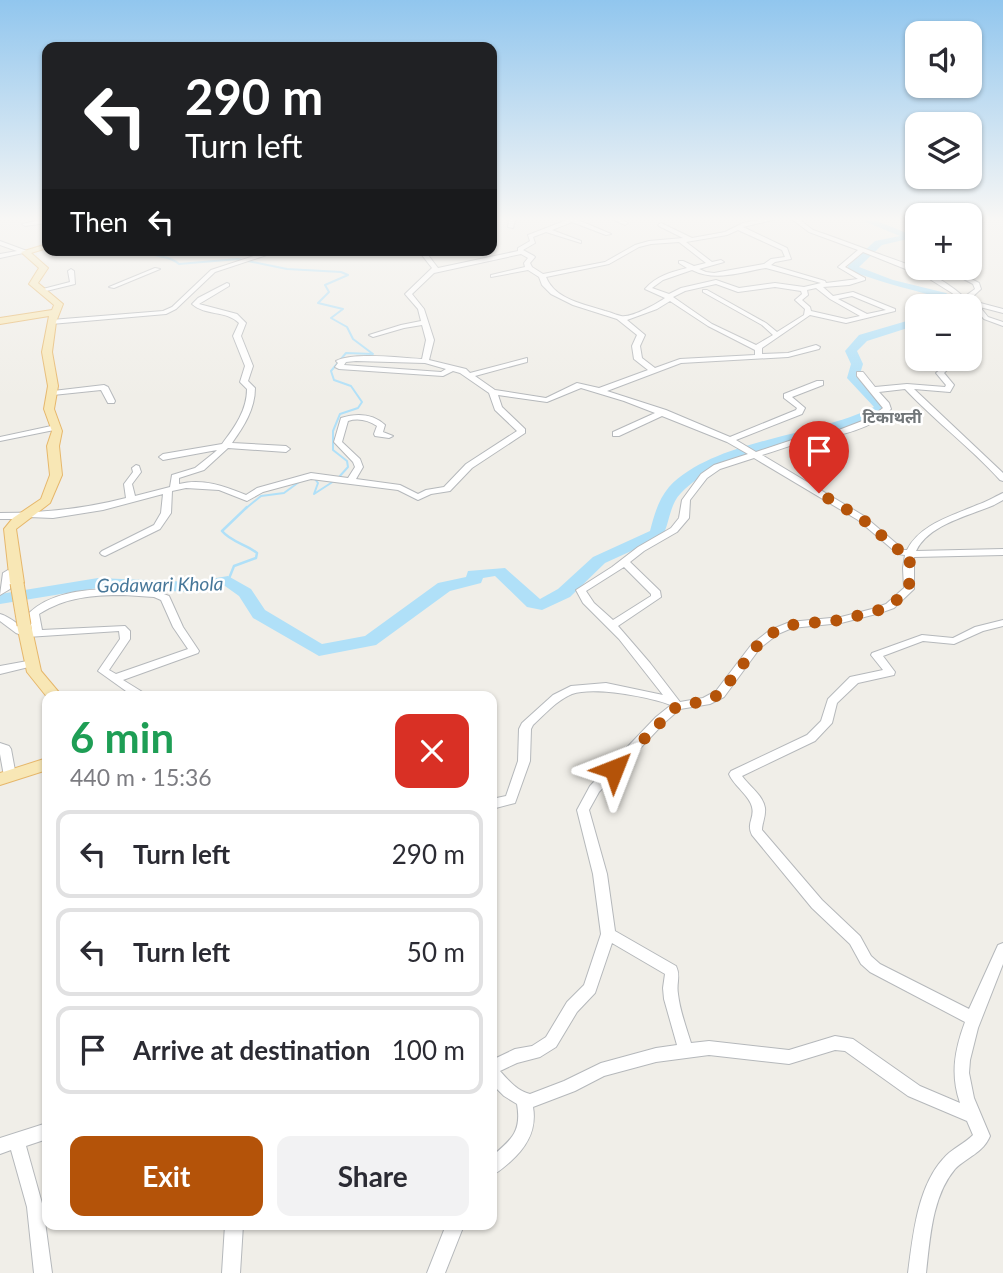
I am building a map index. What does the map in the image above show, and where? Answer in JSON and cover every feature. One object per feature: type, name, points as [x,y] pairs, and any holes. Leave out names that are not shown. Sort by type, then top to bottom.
[{"type":"main road","points":[[35,279],[33,282],[59,304],[53,316],[47,352],[51,396],[49,409],[56,427],[53,446],[56,475],[46,500],[17,520],[10,529],[10,576],[30,626],[34,672],[51,691]]},
{"type":"main road","points":[[0,321],[53,316]]},
{"type":"main road","points":[[5,778],[42,766]]},
{"type":"street","points":[[42,290],[73,284],[72,279]]},
{"type":"street","points":[[112,287],[131,279]]},
{"type":"street","points":[[53,316],[158,314],[170,311],[202,279]]},
{"type":"street","points":[[424,279],[408,294],[421,309],[431,345],[425,361]]},
{"type":"street","points":[[543,279],[545,285],[577,305],[623,319],[640,335],[636,346],[638,359],[653,370]]},
{"type":"street","points":[[660,279],[648,286],[650,290],[668,298],[757,353]]},
{"type":"street","points":[[807,279],[821,284],[832,298],[866,316]]},
{"type":"street","points":[[623,319],[655,308],[683,289],[716,282],[738,290],[775,285],[804,289],[821,284],[855,283],[862,279]]},
{"type":"street","points":[[933,279],[954,289],[958,294]]},
{"type":"street","points":[[970,280],[976,283],[978,289],[972,294]]},
{"type":"street","points":[[105,553],[157,527],[166,513],[175,477],[202,468],[229,445],[253,397],[250,387],[244,384],[249,366],[237,336],[243,323],[235,315],[196,306],[200,299],[227,285]]},
{"type":"street","points":[[804,289],[807,293],[798,300],[808,308],[808,313]]},
{"type":"street","points":[[705,291],[764,324],[776,334]]},
{"type":"street","points":[[757,353],[776,334],[808,313],[846,320],[893,310],[853,294],[832,298]]},
{"type":"street","points":[[184,296],[200,299]]},
{"type":"street","points":[[982,306],[1003,311]]},
{"type":"street","points":[[982,314],[1003,324]]},
{"type":"street","points":[[373,335],[395,327],[425,323]]},
{"type":"street","points":[[601,390],[688,360],[757,353],[788,355],[816,348]]},
{"type":"street","points":[[452,368],[443,374],[339,367],[342,361],[360,359],[425,361],[452,368],[471,376],[493,392],[545,400],[576,385],[601,390],[732,441],[861,518],[901,552],[1003,552]]},
{"type":"street","points":[[471,376],[524,360]]},
{"type":"street","points":[[872,390],[907,386],[947,390],[950,385],[940,373],[942,371]]},
{"type":"street","points":[[675,703],[612,625],[584,598],[582,590],[641,549],[674,530],[684,519],[686,500],[704,476],[717,467],[801,440],[833,435],[873,420],[887,408],[860,374]]},
{"type":"street","points":[[732,441],[799,412],[801,408],[787,396],[820,383]]},
{"type":"street","points":[[907,386],[926,407],[978,450],[1003,478]]},
{"type":"street","points":[[51,396],[108,390],[111,401]]},
{"type":"street","points":[[0,516],[71,513],[171,489],[202,485],[220,487],[247,498],[260,489],[307,477],[400,488],[416,497],[447,489],[469,466],[522,431],[498,408],[493,392]]},
{"type":"street","points":[[616,434],[663,412]]},
{"type":"street","points":[[348,481],[359,467],[357,461],[338,442],[344,420],[355,416],[377,421],[381,425],[378,434],[389,436]]},
{"type":"street","points":[[0,439],[56,427]]},
{"type":"street","points":[[163,457],[229,445],[286,449]]},
{"type":"street","points":[[131,499],[128,484],[137,472],[136,468]]},
{"type":"street","points":[[497,803],[511,800],[524,761],[527,744],[525,729],[528,723],[557,698],[571,690],[606,687],[675,703],[706,701],[720,694],[757,646],[782,628],[841,620],[890,606],[909,589],[910,554],[918,538],[933,527],[975,512],[1003,496]]},
{"type":"street","points":[[612,625],[656,597],[656,593],[624,562]]},
{"type":"street","points":[[0,592],[5,589],[10,576]]},
{"type":"street","points":[[4,618],[21,632],[30,626],[44,605],[81,593],[156,594],[164,598],[194,651],[114,679]]},
{"type":"street","points":[[4,618],[30,626],[121,628],[125,631],[125,639],[103,671],[132,691]]},
{"type":"street","points":[[974,1019],[875,968],[866,960],[855,940],[817,904],[756,832],[754,825],[758,804],[739,784],[735,774],[811,738],[826,723],[832,702],[854,680],[890,672],[876,655],[922,638],[939,642],[957,640],[979,629],[1003,623]]},
{"type":"street","points":[[0,670],[33,663]]},
{"type":"street","points":[[497,1065],[515,1056],[535,1052],[551,1042],[572,1007],[590,989],[608,934],[600,874],[583,810],[594,789],[675,703]]},
{"type":"street","points":[[0,747],[5,749],[5,778]]},
{"type":"street","points":[[608,934],[671,970],[674,976],[670,982],[672,1004],[686,1051]]},
{"type":"street","points":[[917,1273],[928,1210],[941,1174],[982,1136],[973,1116],[961,1074],[962,1061],[986,981],[1003,948]]},
{"type":"street","points":[[524,1101],[550,1094],[601,1070],[656,1055],[709,1048],[789,1057],[835,1043],[848,1044],[914,1091],[973,1116]]},
{"type":"street","points":[[497,1078],[524,1101]]},
{"type":"street","points":[[497,1163],[517,1146],[526,1131],[524,1101]]},
{"type":"street","points":[[42,1132],[8,1143],[35,1207],[43,1273]]},
{"type":"street","points":[[231,1273],[234,1230]]},
{"type":"street","points":[[436,1273],[452,1230]]},
{"type":"waterway","points":[[338,279],[325,285],[329,292],[318,303],[343,309],[331,318],[347,327],[353,339],[373,354],[346,353],[331,371],[334,380],[351,386],[362,402],[358,408],[340,414],[333,431],[333,450],[347,461],[348,467],[339,477]]},
{"type":"waterway","name":"Godawari Khola","points":[[882,279],[938,294]]},
{"type":"waterway","name":"Godawari Khola","points":[[0,599],[98,583],[193,587],[228,581],[245,593],[259,614],[319,650],[370,641],[444,587],[475,580],[474,574],[499,571],[533,603],[542,605],[564,593],[599,560],[657,534],[664,507],[675,490],[714,461],[855,422],[881,409],[853,378],[857,364],[851,351],[863,338],[905,325]]},
{"type":"waterway","points":[[315,479],[318,483],[314,494],[334,481]]},
{"type":"waterway","points":[[245,509],[261,496],[284,493],[299,482]]},
{"type":"waterway","points":[[228,581],[234,566],[256,558],[257,553],[222,531],[247,507]]},
{"type":"district","name":"टिकाथली","points":[[892,416]]},
{"type":"route","points":[[614,769],[660,720],[677,706],[706,701],[720,694],[757,646],[774,632],[790,625],[841,620],[876,611],[890,606],[909,589],[910,554],[901,552],[861,518],[819,493]]}]
